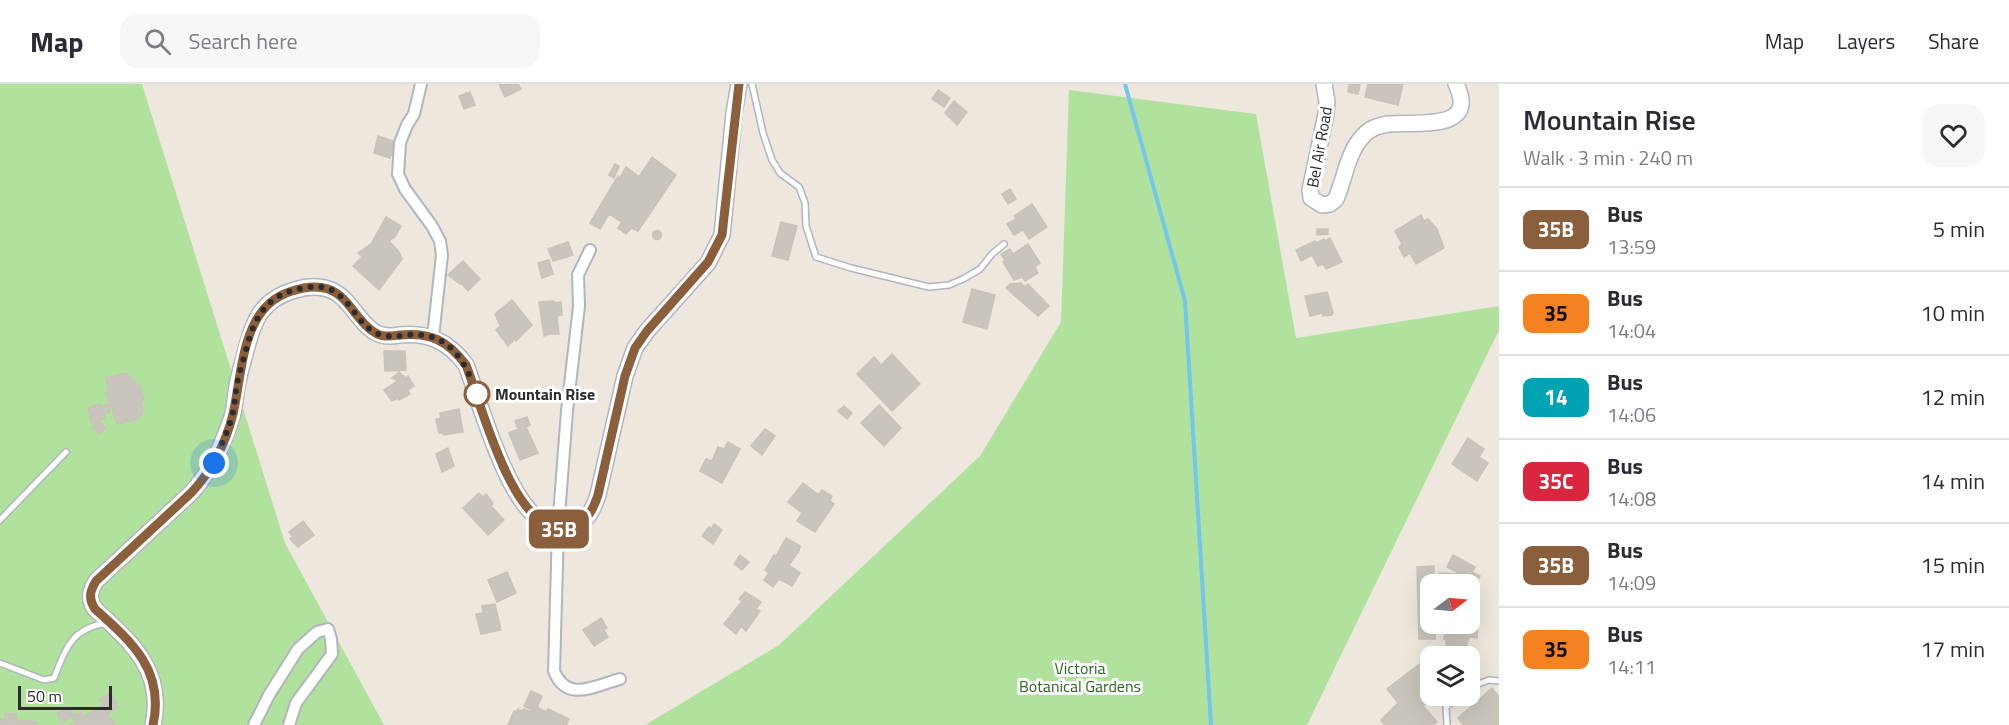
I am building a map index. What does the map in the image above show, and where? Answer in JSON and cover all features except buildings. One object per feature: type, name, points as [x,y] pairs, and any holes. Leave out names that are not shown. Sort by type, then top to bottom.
[{"type":"main road","points":[[153,725],[156,697],[150,672],[131,642],[92,604],[90,590],[96,581],[203,480],[214,463],[233,415],[237,382],[251,330],[260,312],[271,300],[285,293],[307,287],[327,288],[343,298],[366,326],[382,336],[421,334],[433,337],[456,352],[466,365],[504,469],[518,494],[536,518],[545,525],[558,529],[578,525],[592,512],[625,376],[635,348],[647,331],[708,262],[722,235],[739,84]]},
{"type":"main road","name":"Bel Air Road","points":[[1324,84],[1327,96],[1326,114],[1310,190],[1311,198],[1322,205],[1330,204],[1336,199],[1351,153],[1367,132],[1388,124],[1437,123],[1448,120],[1455,116],[1459,109],[1461,100],[1456,84]]},
{"type":"street","points":[[421,84],[414,114],[407,124],[400,143],[398,174],[405,189],[432,226],[440,242],[442,255],[433,337]]},
{"type":"street","points":[[590,250],[578,275],[579,306],[568,400],[558,529],[554,671],[563,686],[576,691],[620,679]]},
{"type":"street","points":[[254,725],[269,695],[298,649],[317,632],[328,629],[332,654],[297,703],[290,725]]},
{"type":"lane","points":[[752,84],[763,133],[772,160],[780,173],[799,187],[805,203],[806,226],[816,257],[929,287],[949,285],[980,269],[1004,244]]},
{"type":"lane","points":[[0,520],[66,452]]},
{"type":"lane","points":[[0,663],[45,680],[54,678],[74,636],[92,625],[110,622]]},
{"type":"lane","points":[[1480,683],[1489,680],[1499,681]]},
{"type":"lane","points":[[1447,725],[1446,708],[1448,706]]},
{"type":"green space","points":[[0,84],[142,84],[285,543],[384,725],[0,725]]},
{"type":"green space","name":"Victoria Botanical Gardens","points":[[1069,90],[1256,114],[1296,338],[1499,306],[1499,330],[1307,725],[645,725],[779,645],[980,456],[1061,322]]},
{"type":"waterway","points":[[1125,84],[1185,301],[1211,725]]},
{"type":"bus line","name":"35B","points":[[153,725],[156,705],[150,672],[131,642],[95,609],[90,590],[96,581],[191,493],[214,463],[233,415],[237,382],[251,330],[260,312],[271,300],[285,293],[307,287],[327,288],[343,298],[366,326],[382,336],[421,334],[443,343],[456,352],[466,365],[504,469],[527,509],[545,525],[558,529],[578,525],[592,512],[598,495],[625,376],[635,348],[647,331],[708,262],[722,235],[739,84]]},
{"type":"place","name":"Mountain Rise","points":[[477,394]]},
{"type":"route","points":[[214,463],[233,415],[237,382],[251,330],[260,312],[271,300],[299,289],[317,287],[335,292],[343,298],[366,326],[382,336],[421,334],[433,337],[456,352],[466,365],[480,403],[477,394]]}]
